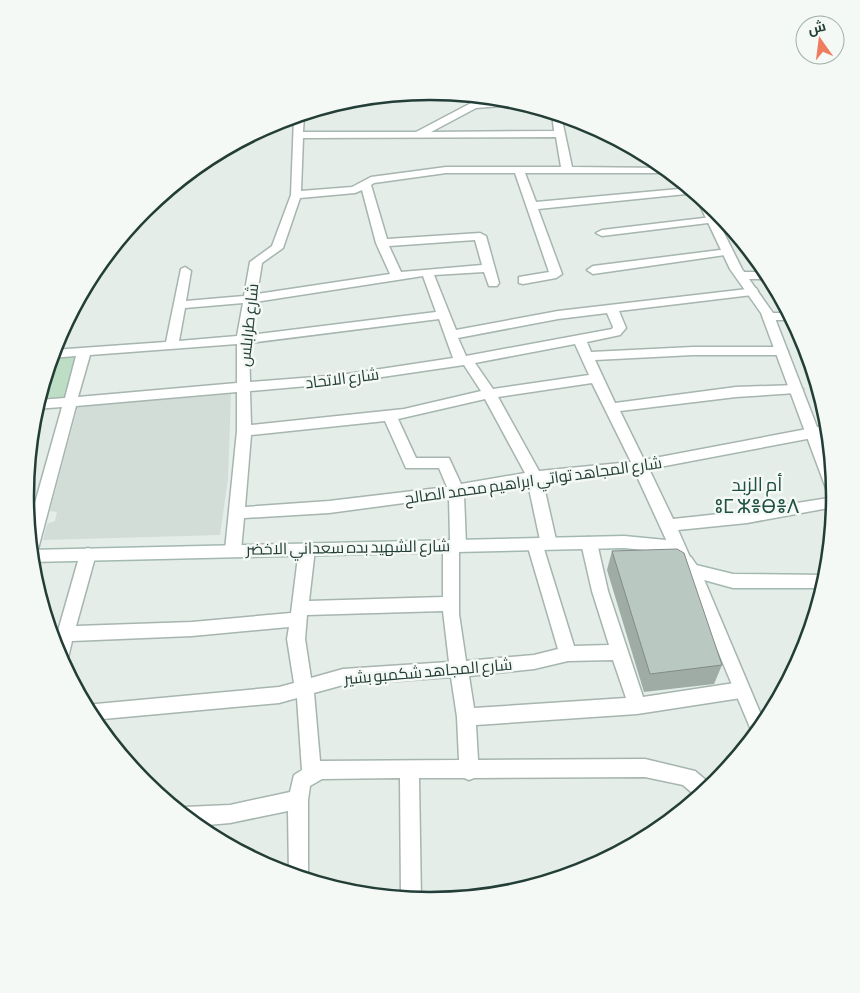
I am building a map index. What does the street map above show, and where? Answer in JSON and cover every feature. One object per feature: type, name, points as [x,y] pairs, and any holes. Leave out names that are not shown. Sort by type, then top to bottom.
[{"type":"street","points":[[418,134],[472,103]]},
{"type":"street","points":[[557,121],[567,170]]},
{"type":"street","name":"شارع طرابلس","points":[[233,550],[244,431],[243,340],[256,262],[277,248],[296,195],[299,122]]},
{"type":"street","points":[[300,135],[560,134]]},
{"type":"street","points":[[296,195],[355,190],[372,180],[446,170],[655,171]]},
{"type":"street","points":[[519,170],[556,274],[523,280]]},
{"type":"street","points":[[365,183],[382,244],[397,277]]},
{"type":"street","points":[[532,206],[683,192]]},
{"type":"street","points":[[710,216],[742,276],[769,317],[825,466]]},
{"type":"street","points":[[602,233],[712,220]]},
{"type":"street","points":[[382,244],[478,236],[482,238],[493,283]]},
{"type":"street","points":[[593,270],[728,252]]},
{"type":"street","points":[[179,305],[250,299],[427,272],[490,268]]},
{"type":"street","points":[[172,346],[185,271]]},
{"type":"street","points":[[427,272],[450,335],[464,361],[489,394],[534,478],[542,544],[568,654]]},
{"type":"street","points":[[742,276],[759,276]]},
{"type":"street","points":[[450,335],[558,315],[752,291]]},
{"type":"street","name":"شارع الاتحاد","points":[[45,404],[340,379],[464,361],[619,330],[620,328],[611,308]]},
{"type":"street","points":[[61,353],[243,340],[442,315]]},
{"type":"street","points":[[769,317],[783,317]]},
{"type":"street","points":[[579,339],[610,408],[687,564],[755,723]]},
{"type":"street","points":[[586,356],[693,351],[782,351]]},
{"type":"street","points":[[36,529],[72,402],[84,352]]},
{"type":"street","points":[[244,431],[390,416],[454,404],[489,394],[596,378]]},
{"type":"street","points":[[610,408],[736,392],[796,390]]},
{"type":"street","points":[[390,416],[408,461],[414,464],[444,462],[456,491],[455,546],[450,604],[466,717],[470,771]]},
{"type":"street","name":"شارع المجاهد تواتي ابراهيم محمد الصالح","points":[[236,513],[328,507],[456,491],[534,478],[639,466],[821,431]]},
{"type":"street","points":[[669,525],[747,517],[826,503]]},
{"type":"street","name":"شارع الشهيد بده سعداني الاخضر","points":[[38,556],[624,542],[666,546],[687,564]]},
{"type":"street","points":[[589,543],[600,590],[636,706]]},
{"type":"street","points":[[307,549],[296,639],[304,688],[312,775]]},
{"type":"street","points":[[63,645],[88,554]]},
{"type":"street","points":[[687,564],[733,581],[817,581]]},
{"type":"street","points":[[66,634],[192,629],[298,613],[450,604]]},
{"type":"street","name":"شارع المجاهد شكمبو بشير","points":[[97,711],[279,695],[343,677],[534,662],[568,654],[620,652]]},
{"type":"street","points":[[466,717],[636,706],[741,690]]},
{"type":"street","points":[[299,871],[298,800],[301,781],[319,770],[470,771],[645,768],[688,777],[699,786]]},
{"type":"street","points":[[409,771],[411,892]]},
{"type":"street","points":[[196,816],[230,814],[298,800]]},
{"type":"shaded area","points":[[231,394],[228,479],[220,535],[43,540],[47,524],[55,521],[57,512],[50,511],[78,406]]},
{"type":"green space","points":[[77,356],[68,397],[46,398],[55,369],[59,357]]},
{"type":"building","points":[[677,549],[684,553],[722,665],[650,674],[612,551]]},
{"type":"district","name":"أم الزبد ⵓⵎ ⵣⴻⴱⴻⴷ","points":[[757,495]]}]
